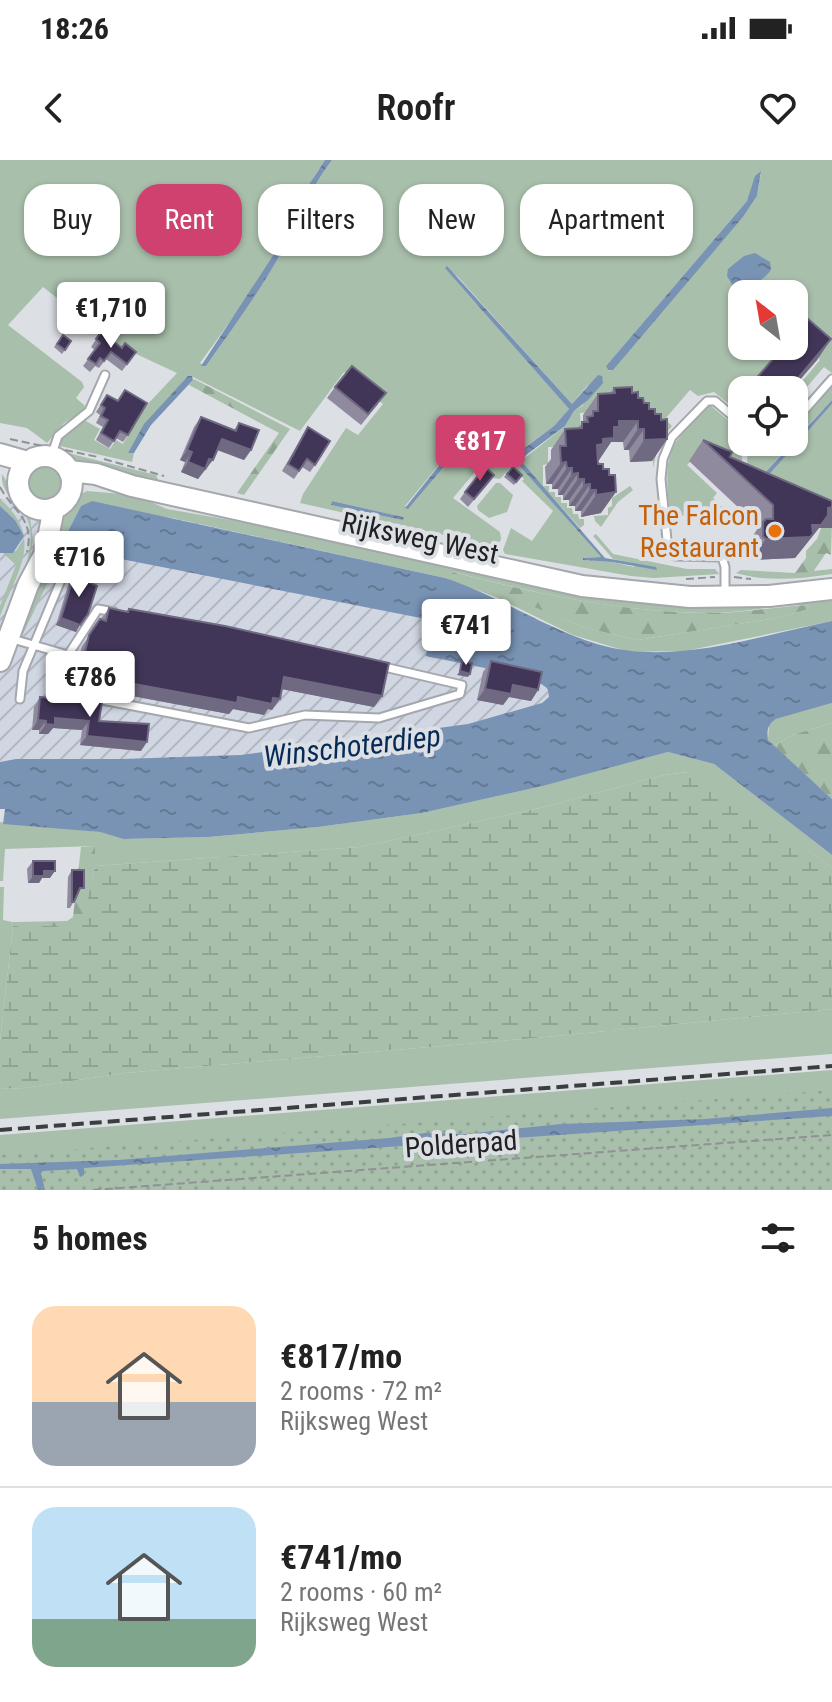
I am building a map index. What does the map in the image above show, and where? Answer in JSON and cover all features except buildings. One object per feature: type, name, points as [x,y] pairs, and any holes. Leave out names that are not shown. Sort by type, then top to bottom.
[{"type":"main road","points":[[7,447],[28,462]]},
{"type":"main road","points":[[0,468],[5,486],[40,510],[63,503],[71,485],[69,471],[52,452],[28,462],[5,486]]},
{"type":"main road","name":"Rijksweg West","points":[[69,471],[96,474],[132,486],[568,584],[623,592],[725,597],[832,589]]},
{"type":"main road","name":"Rijksweg West","points":[[69,494],[95,487],[132,486]]},
{"type":"main road","points":[[0,661],[31,561],[37,523],[31,506]]},
{"type":"main road","points":[[31,561],[45,553],[54,508]]},
{"type":"lane","points":[[52,452],[62,430],[89,411],[105,375]]},
{"type":"lane","points":[[808,406],[832,379]]},
{"type":"lane","points":[[725,597],[725,563],[720,556],[675,556],[668,550],[661,470],[669,442],[707,401],[715,401],[728,412]]},
{"type":"lane","points":[[20,699],[23,671],[64,573]]},
{"type":"lane","points":[[129,615],[98,609],[68,655],[60,692],[249,728],[305,715],[379,718],[460,694],[462,685],[371,664]]},
{"type":"lane","points":[[7,638],[68,655]]},
{"type":"path","points":[[7,447],[52,452],[146,470],[175,479]]},
{"type":"path","points":[[5,486],[26,524],[31,561]]},
{"type":"path","points":[[677,580],[725,576],[756,580]]},
{"type":"path","name":"Polderpad","points":[[93,1190],[832,1135]]},
{"type":"shaded area","points":[[0,499],[15,499],[26,511],[41,516],[61,512],[74,499],[373,555],[608,689],[487,746],[0,780]]},
{"type":"green space","points":[[0,160],[325,160],[309,184],[258,184],[258,256],[272,256],[200,363],[206,366],[278,256],[383,256],[383,184],[316,184],[332,160],[832,160],[832,373],[824,367],[808,386],[807,376],[822,353],[808,341],[808,280],[728,280],[728,360],[772,360],[758,376],[728,376],[728,403],[714,392],[698,396],[690,390],[665,419],[672,426],[659,442],[653,468],[653,449],[597,412],[580,413],[581,429],[565,447],[548,447],[548,464],[543,465],[543,486],[549,486],[549,492],[555,492],[555,497],[561,497],[561,503],[567,503],[573,514],[584,519],[584,525],[580,528],[523,464],[521,461],[565,426],[574,411],[583,405],[588,385],[572,404],[458,277],[445,267],[569,409],[554,426],[514,455],[465,433],[405,506],[408,508],[468,438],[516,462],[601,557],[583,560],[634,567],[635,564],[613,559],[593,536],[596,534],[613,554],[687,569],[715,569],[719,574],[654,578],[631,576],[505,554],[503,550],[511,528],[532,541],[553,511],[511,467],[500,479],[493,478],[479,467],[453,498],[500,532],[498,547],[300,503],[346,428],[358,435],[383,404],[344,372],[300,431],[191,376],[128,453],[134,453],[132,462],[60,446],[64,433],[84,420],[100,429],[94,440],[110,449],[116,440],[123,444],[144,408],[177,373],[119,346],[43,287],[8,325],[82,382],[84,387],[76,398],[85,406],[81,413],[64,423],[47,443],[27,428],[0,423]],"holes":[[[761,173],[757,196],[743,217],[609,371],[606,366],[747,201]],[[332,501],[403,517],[402,520],[331,505]]]},
{"type":"green space","points":[[194,379],[290,429],[244,495],[237,493],[279,433],[189,385]]},
{"type":"green space","points":[[832,385],[832,400],[808,425],[808,413]]},
{"type":"green space","points":[[832,404],[832,522],[746,489],[747,456],[780,456],[763,475],[766,478],[786,456],[808,456],[808,431]]},
{"type":"green space","points":[[707,406],[728,420],[728,456],[742,456],[742,486],[693,459],[687,465],[717,493],[713,498],[735,520],[728,523],[726,512],[676,516],[674,524],[667,478],[671,454],[680,436]]},
{"type":"green space","points":[[60,451],[156,475],[158,480],[155,482],[76,467],[59,454]]},
{"type":"green space","points":[[45,466],[57,471],[62,483],[57,495],[45,500],[33,495],[28,483],[33,471]]},
{"type":"green space","points":[[2,474],[30,518],[33,539],[28,569],[0,638],[0,627],[17,589],[30,548],[28,521],[4,488]]},
{"type":"green space","points":[[496,483],[513,495],[507,512],[489,518],[477,506]]},
{"type":"green space","points":[[630,486],[633,490],[618,502],[601,527],[594,516],[608,515],[612,498]]},
{"type":"green space","points":[[87,491],[134,495],[167,509],[334,538],[518,580],[832,599],[832,621],[685,651],[629,652],[573,635],[498,598],[445,578],[173,518],[81,506],[22,636],[20,634],[61,512]],"holes":[[[454,572],[579,600],[674,612],[719,613],[810,605],[808,609],[782,617],[638,640],[586,628]]]},
{"type":"green space","points":[[0,499],[13,513],[24,537],[15,520],[0,506]]},
{"type":"green space","points":[[832,522],[831,555],[826,553],[813,572],[795,573],[806,558],[806,551],[817,539],[823,523]]},
{"type":"green space","points":[[24,538],[20,568],[0,616],[0,606],[16,565],[3,553],[16,551]]},
{"type":"green space","points":[[832,569],[832,574],[796,578],[759,578],[736,573],[741,570],[795,573]]},
{"type":"green space","points":[[453,572],[547,594],[674,612],[719,613],[810,605],[808,609],[782,617],[638,640],[586,628]]},
{"type":"green space","points":[[832,703],[832,723],[792,735],[774,746],[768,740],[769,724],[776,719]]},
{"type":"green space","points":[[832,723],[832,799],[774,746],[792,735]]},
{"type":"green space","points":[[668,752],[714,764],[832,855],[832,868],[705,775],[688,772],[664,775],[540,808],[360,847],[95,866],[95,846],[5,849],[3,881],[0,881],[0,822],[100,832],[123,839],[209,837],[318,827],[422,813],[543,786]]},
{"type":"green space","points":[[705,774],[832,868],[832,1009],[125,1073],[0,1089],[0,1041],[13,926],[82,926],[95,866],[360,847],[540,808],[664,775]]},
{"type":"green space","points":[[95,846],[95,866],[83,926],[13,926],[12,922],[67,921],[73,917],[81,847]]},
{"type":"green space","points":[[0,887],[4,887],[3,920],[12,922],[13,926],[0,1041]]},
{"type":"green space","points":[[832,1009],[832,1054],[0,1119],[0,1089],[125,1073]]},
{"type":"green space","points":[[832,1070],[832,1108],[0,1164],[0,1135]]},
{"type":"green space","points":[[832,1090],[832,1190],[0,1190],[0,1155]]},
{"type":"water","points":[[325,160],[332,160],[316,184],[309,184]]},
{"type":"water","points":[[761,171],[757,196],[743,217],[613,370],[608,370],[606,366],[747,201],[755,176]]},
{"type":"water","points":[[755,253],[770,262],[771,270],[760,280],[729,280],[728,269],[744,256]]},
{"type":"water","points":[[273,256],[279,256],[206,366],[201,366]]},
{"type":"water","points":[[447,266],[572,404],[598,375],[602,376],[603,383],[574,411],[565,426],[526,455],[522,462],[605,558],[656,567],[657,570],[583,560],[601,557],[516,462],[468,438],[408,509],[405,508],[465,433],[515,455],[554,426],[569,409],[445,268]]},
{"type":"water","points":[[188,376],[192,376],[193,380],[151,425],[134,453],[128,453],[144,424]]},
{"type":"water","points":[[832,400],[832,404],[808,431],[808,426]]},
{"type":"water","points":[[780,456],[786,456],[766,478],[762,476]]},
{"type":"water","name":"Winschoterdiep","points":[[92,501],[445,578],[577,637],[626,650],[685,651],[715,647],[832,621],[832,703],[776,719],[769,726],[768,740],[832,799],[832,855],[714,764],[668,752],[543,786],[422,813],[318,827],[209,837],[123,839],[100,832],[3,824],[5,809],[0,809],[0,762],[16,759],[241,755],[468,724],[542,703],[549,697],[546,687],[523,677],[426,656],[431,620],[60,547],[81,506]]},
{"type":"water","points":[[332,501],[403,517],[404,518],[331,505]]},
{"type":"water","points":[[0,506],[15,520],[24,536],[13,553],[0,553]]},
{"type":"water","points":[[832,1108],[832,1116],[84,1168],[84,1175],[80,1177],[77,1169],[43,1171],[45,1190],[38,1190],[31,1169],[0,1169],[0,1164],[118,1160],[425,1133],[465,1134],[561,1124],[705,1119]]},
{"type":"railway","points":[[0,1130],[832,1066]]},
{"type":"place","name":"The Falcon Restaurant","points":[[775,531]]}]
